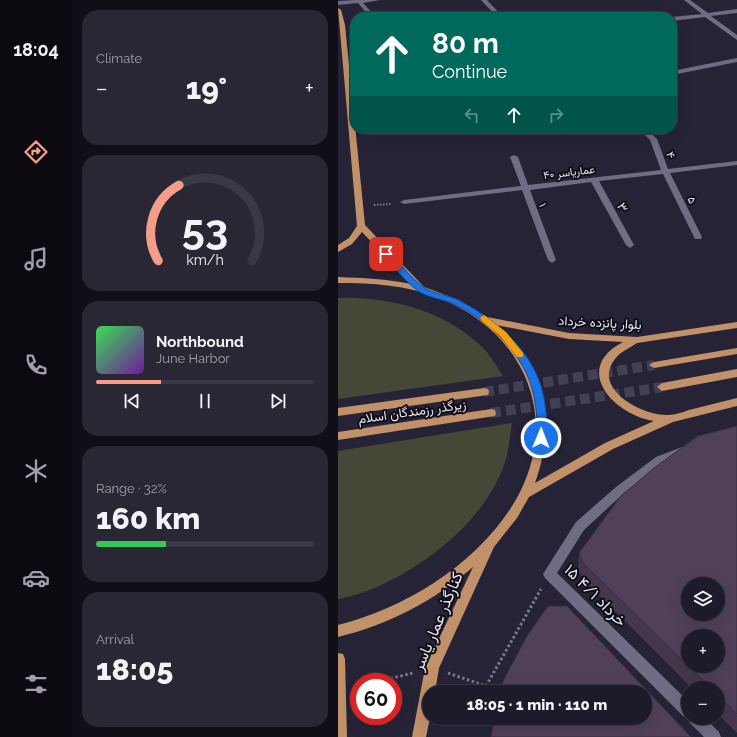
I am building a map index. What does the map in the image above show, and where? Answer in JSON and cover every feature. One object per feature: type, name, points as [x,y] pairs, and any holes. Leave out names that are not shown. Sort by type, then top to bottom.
[{"type":"main road","points":[[338,10],[342,25],[350,113]]},
{"type":"main road","points":[[338,248],[348,243],[357,235],[361,226],[352,135]]},
{"type":"main road","points":[[361,226],[421,289]]},
{"type":"main road","points":[[338,280],[382,281],[421,289],[456,302],[486,319],[518,350],[529,369],[539,396],[542,427],[538,460],[525,494],[510,519],[489,545],[439,587],[375,621],[338,631]]},
{"type":"main road","name":"بلوار پانزده خرداد","points":[[486,319],[568,336],[637,340],[737,325]]},
{"type":"main road","points":[[637,340],[624,345],[614,352],[606,362],[604,372],[605,384],[612,395],[622,405],[642,414],[670,419]]},
{"type":"main road","points":[[654,365],[737,351]]},
{"type":"main road","points":[[662,387],[737,373]]},
{"type":"main road","name":"زیرگذر رزمندگان اسلام","points":[[338,412],[484,392]]},
{"type":"main road","points":[[525,494],[608,446],[670,419],[737,402]]},
{"type":"main road","name":"زیرگذر رزمندگان اسلام","points":[[338,436],[491,413]]},
{"type":"main road","name":"کنارگذر عمار یاسر","points":[[419,737],[432,668],[489,545]]},
{"type":"main road","points":[[338,659],[340,737]]},
{"type":"street","points":[[338,2],[377,0]]},
{"type":"street","points":[[484,0],[495,12]]},
{"type":"street","points":[[687,0],[737,38]]},
{"type":"street","points":[[358,1],[368,12]]},
{"type":"street","points":[[677,17],[737,11]]},
{"type":"street","points":[[677,72],[737,60]]},
{"type":"street","name":"۴","points":[[648,134],[653,139],[666,172]]},
{"type":"street","name":"۱","points":[[514,157],[552,260]]},
{"type":"street","name":"عماریاسر ۴۰","points":[[404,202],[737,163]]},
{"type":"street","name":"۵","points":[[666,172],[698,237]]},
{"type":"street","name":"۳","points":[[594,180],[630,245]]},
{"type":"street","name":"۱۵ خرداد ۴/۱","points":[[681,704],[549,574],[580,526],[620,490],[660,460],[693,447]]},
{"type":"street","points":[[702,725],[714,737]]},
{"type":"path","points":[[352,135],[359,134]]},
{"type":"path","points":[[359,207],[404,202]]},
{"type":"path","points":[[402,676],[432,668],[486,686],[549,574]]},
{"type":"green space","points":[[338,298],[357,298],[397,303],[416,308],[435,316],[453,325],[484,349],[492,358],[503,376],[338,399]]},
{"type":"green space","points":[[512,423],[506,459],[497,481],[485,502],[469,521],[451,539],[410,570],[367,591],[338,599],[338,451]]},
{"type":"building","points":[[737,426],[737,714],[725,702],[725,681],[704,681],[695,673],[725,673],[725,629],[681,629],[681,659],[584,564],[579,553],[620,497],[654,468],[698,436]]},
{"type":"building","points":[[548,606],[567,606],[642,685],[502,685],[527,636]]},
{"type":"building","points":[[652,696],[691,737],[491,737],[493,725],[652,725]]},
{"type":"tunnel","points":[[484,392],[654,365]]},
{"type":"tunnel","points":[[491,413],[662,387]]},
{"type":"slow traffic","points":[[484,318],[503,334],[518,350],[520,355]]},
{"type":"route","points":[[386,254],[421,289],[456,302],[486,319],[518,350],[529,369],[539,396],[542,427],[541,438]]}]
